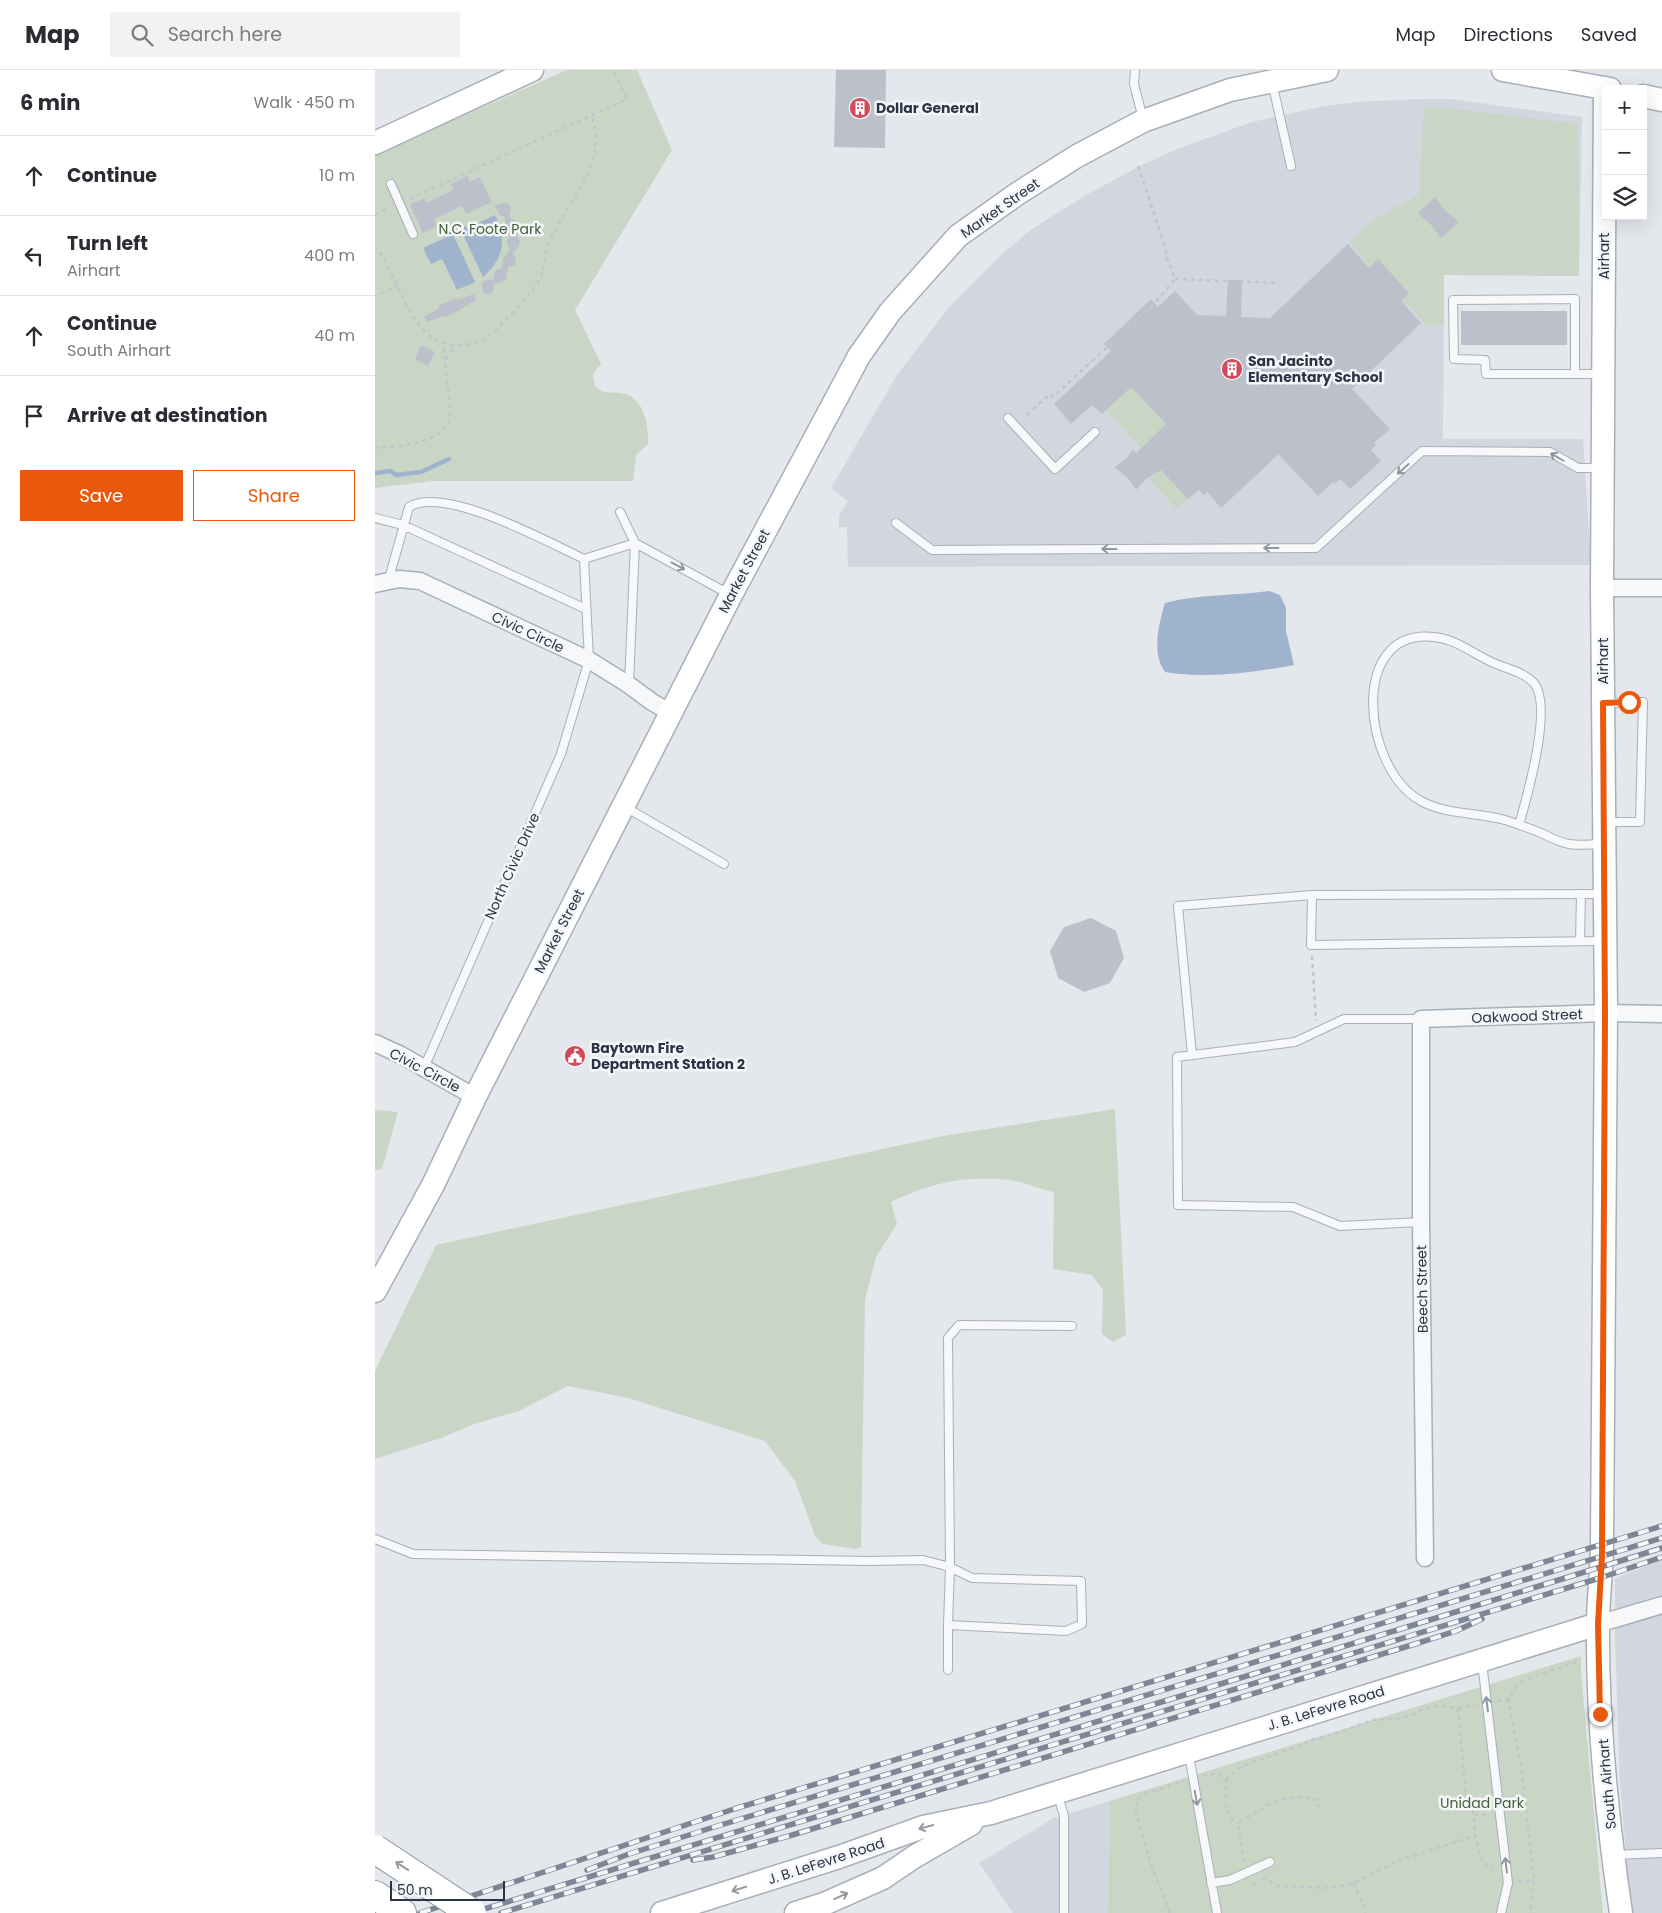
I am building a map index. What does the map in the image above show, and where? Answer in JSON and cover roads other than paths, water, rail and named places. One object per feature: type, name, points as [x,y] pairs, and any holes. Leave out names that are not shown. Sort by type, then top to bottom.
[{"type":"highway","points":[[375,1849],[472,1913]]},
{"type":"highway","points":[[375,1895],[402,1913]]},
{"type":"street","points":[[375,143],[532,70]]},
{"type":"street","points":[[1221,93],[1236,70]]},
{"type":"street","name":"Market Street","points":[[375,1291],[433,1185],[475,1097],[731,595],[859,356],[890,312],[958,236],[1017,194],[1077,156],[1143,121],[1271,75],[1327,70]]},
{"type":"street","points":[[1503,70],[1602,87]]},
{"type":"street","points":[[1647,97],[1662,100]]},
{"type":"street","name":"Airhart","points":[[1598,1624],[1602,1556],[1605,894],[1602,588],[1607,130]]},
{"type":"street","name":"Civic Circle","points":[[381,583],[399,580],[420,581],[589,660],[671,713]]},
{"type":"street","points":[[1602,588],[1662,588]]},
{"type":"street","name":"Oakwood Street","points":[[1421,1019],[1662,1014]]},
{"type":"street","name":"Beech Street","points":[[1421,1019],[1421,1222],[1425,1558]]},
{"type":"street","name":"Civic Circle","points":[[375,1044],[401,1055],[475,1097]]},
{"type":"street","name":"J. B. LeFevre Road","points":[[678,1911],[923,1828],[991,1813],[1188,1750],[1662,1605]]},
{"type":"street","name":"South Airhart","points":[[1598,1624],[1600,1714],[1613,1855],[1621,1913]]},
{"type":"street","name":"J. B. LeFevre Road","points":[[797,1913],[824,1904],[883,1878],[914,1857],[991,1813]]},
{"type":"lane","points":[[1135,70],[1134,84],[1143,121]]},
{"type":"lane","points":[[1271,75],[1291,166]]},
{"type":"lane","points":[[391,184],[413,234]]},
{"type":"lane","points":[[1575,374],[1575,299],[1453,300],[1454,359],[1485,360],[1486,374],[1575,374],[1604,374]]},
{"type":"lane","points":[[1008,418],[1055,468],[1095,432]]},
{"type":"lane","points":[[896,523],[932,550],[1316,548],[1422,451],[1550,452],[1577,468],[1603,468]]},
{"type":"lane","points":[[381,583],[409,507],[416,502],[449,504],[487,513],[584,559],[635,543],[731,595]]},
{"type":"lane","points":[[621,512],[635,543],[629,685]]},
{"type":"lane","points":[[375,518],[403,525],[586,609]]},
{"type":"lane","name":"North Civic Drive","points":[[423,1068],[561,754],[589,660],[584,559]]},
{"type":"lane","points":[[1519,825],[1530,785],[1538,743],[1541,702],[1540,694],[1534,683],[1519,672],[1495,664],[1464,646],[1435,637],[1411,637],[1396,646],[1384,658],[1372,691],[1373,718],[1380,748],[1390,771],[1405,789],[1421,802],[1444,810],[1503,820],[1567,843],[1580,845],[1604,833],[1640,822],[1643,702],[1603,703]]},
{"type":"lane","points":[[624,806],[724,864]]},
{"type":"lane","points":[[1580,941],[1581,894]]},
{"type":"lane","points":[[1192,1055],[1178,906],[1312,895],[1605,894]]},
{"type":"lane","points":[[1312,895],[1311,945],[1605,941]]},
{"type":"lane","points":[[1421,1019],[1344,1020],[1295,1042],[1177,1057],[1178,1205],[1293,1207],[1340,1226],[1421,1222]]},
{"type":"lane","points":[[948,1670],[947,1626],[950,1566],[948,1338],[959,1325],[1072,1326]]},
{"type":"lane","points":[[375,1539],[413,1554],[869,1561],[923,1560],[950,1566],[972,1578],[1081,1581],[1082,1624],[1066,1631],[947,1626]]},
{"type":"lane","points":[[1482,1661],[1508,1883],[1501,1913]]},
{"type":"lane","points":[[1188,1750],[1217,1913]]},
{"type":"lane","points":[[1057,1791],[1064,1816],[1064,1913]]},
{"type":"lane","points":[[1613,1855],[1662,1853]]},
{"type":"lane","points":[[1211,1883],[1230,1880],[1269,1862]]},
{"type":"water","points":[[495,215],[501,233],[501,248],[495,263],[483,277],[460,228],[465,226],[467,228]]},
{"type":"water","points":[[453,234],[475,282],[457,290],[442,259],[431,264],[423,248]]},
{"type":"water","points":[[1269,591],[1280,595],[1286,608],[1286,631],[1294,665],[1213,675],[1165,672],[1158,656],[1157,638],[1165,603],[1191,598]]},
{"type":"waterway","points":[[375,473],[391,471],[396,475],[421,472],[449,459]]},
{"type":"railway","points":[[420,1913],[734,1809],[1662,1526]]},
{"type":"railway","points":[[587,1870],[629,1854],[711,1828],[1662,1538]]},
{"type":"railway","points":[[471,1913],[1662,1548]]},
{"type":"railway","points":[[501,1913],[1600,1578],[1662,1557]]},
{"type":"railway","points":[[693,1860],[713,1857],[789,1836],[1415,1644],[1456,1631],[1482,1619]]},
{"type":"place","name":"Dollar General","points":[[860,108]]},
{"type":"place","name":"San Jacinto Elementary School","points":[[1232,369]]},
{"type":"place","name":"Baytown Fire Department Station 2","points":[[575,1056]]},
{"type":"park label","name":"N.C. Foote Park","points":[[490,229]]},
{"type":"park label","name":"Unidad Park","points":[[1482,1803]]}]
